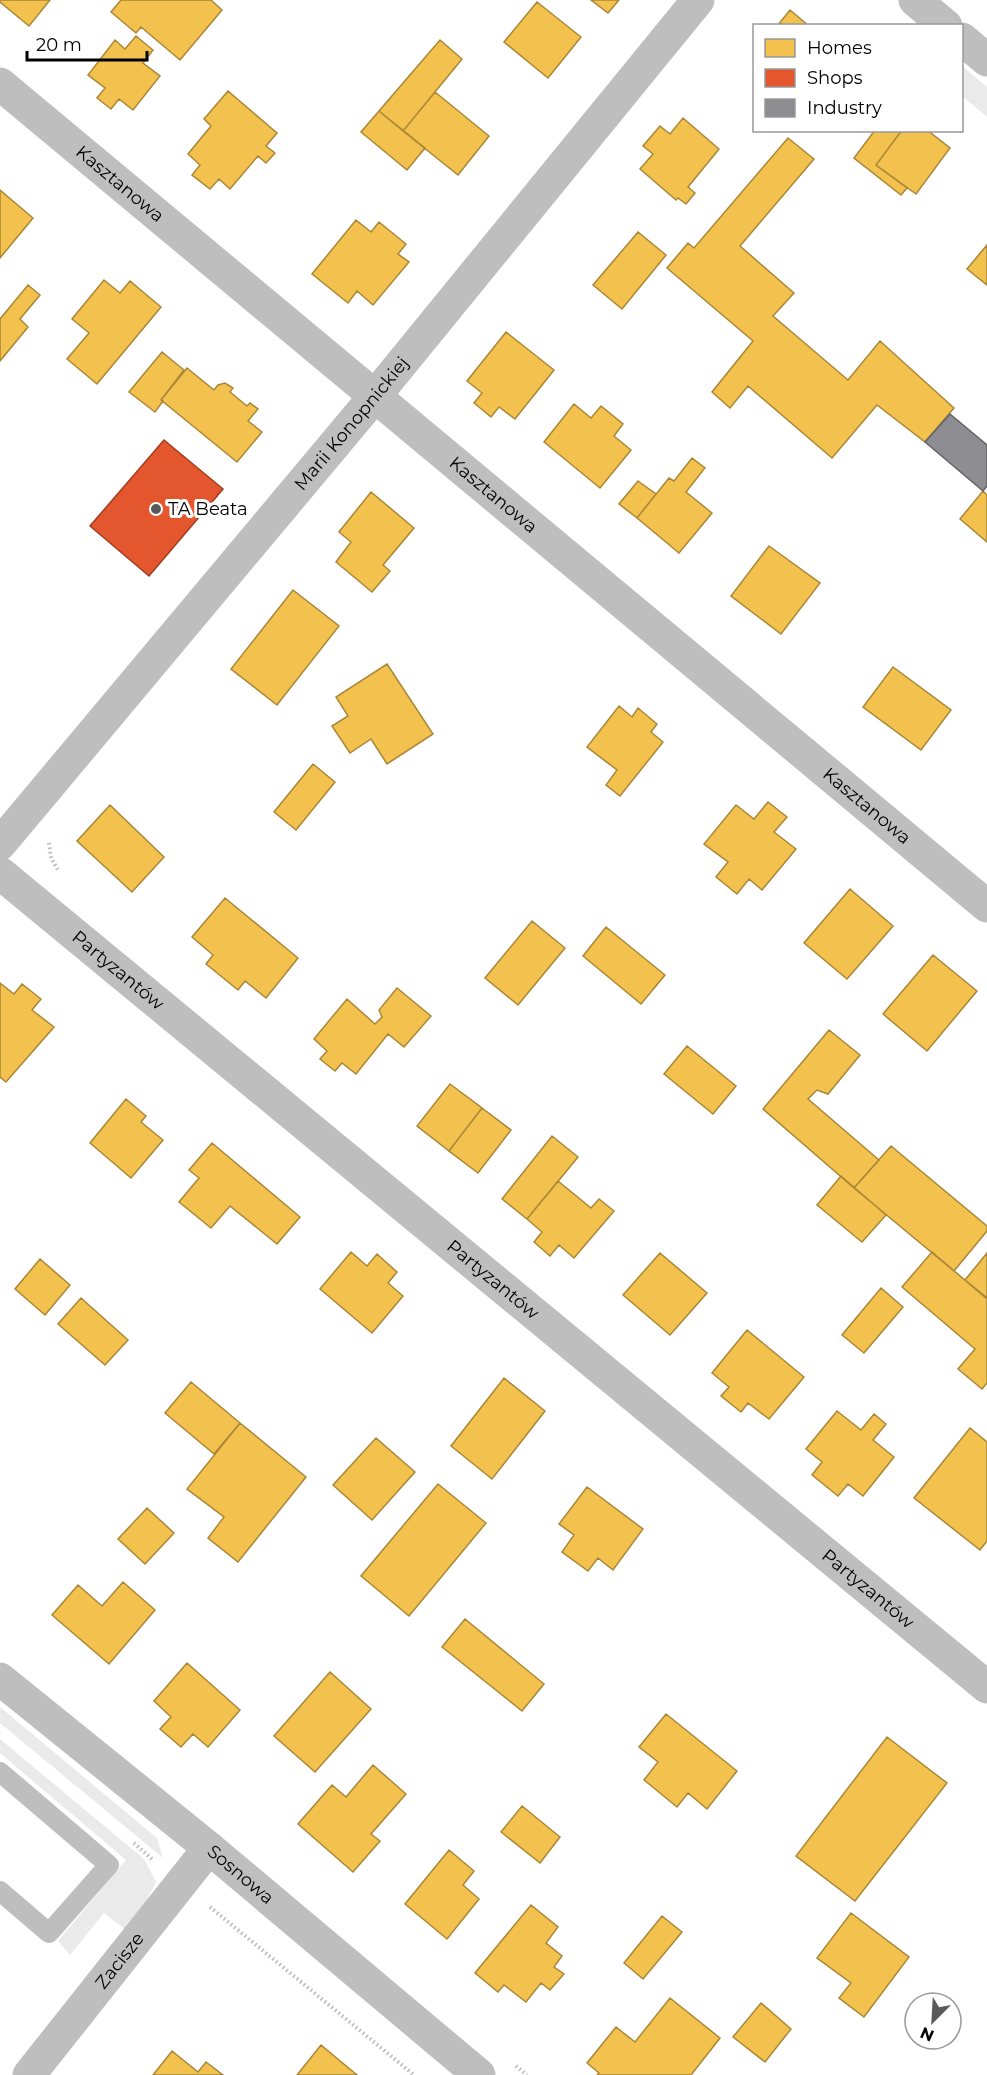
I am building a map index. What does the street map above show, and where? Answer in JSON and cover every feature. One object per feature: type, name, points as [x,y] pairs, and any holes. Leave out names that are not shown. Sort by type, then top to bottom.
[{"type":"street","name":"Marii Konopnickiej","points":[[0,844],[375,396],[698,0]]},
{"type":"street","points":[[915,0],[944,24]]},
{"type":"street","points":[[963,40],[987,60]]},
{"type":"street","name":"Kasztanowa","points":[[0,84],[987,906]]},
{"type":"street","name":"Partyzantów","points":[[0,873],[987,1687]]},
{"type":"street","name":"Sosnowa","points":[[0,1679],[209,1848],[479,2075]]},
{"type":"street","name":"Zacisze","points":[[29,2075],[209,1848]]},
{"type":"lane","points":[[0,1772],[109,1864],[49,1933],[0,1891]]},
{"type":"path","points":[[182,1884],[414,2075]]},
{"type":"shaded area","points":[[963,67],[987,87],[987,117],[963,97]]},
{"type":"shaded area","points":[[0,1707],[157,1838],[163,1858],[0,1723]]},
{"type":"shaded area","points":[[0,1739],[144,1859],[156,1882],[130,1933],[104,1913],[70,1955],[58,1941],[126,1860],[0,1753]]},
{"type":"building: Homes","points":[[0,0],[50,0],[29,26]]},
{"type":"building: Homes","points":[[121,0],[211,0],[222,10],[180,60],[141,27],[136,33],[111,12]]},
{"type":"building: Homes","points":[[591,0],[619,0],[608,13]]},
{"type":"building: Homes","points":[[537,2],[581,37],[548,78],[504,42]]},
{"type":"building: Homes","points":[[790,10],[807,24],[779,24]]},
{"type":"building: Homes","points":[[136,36],[153,50],[143,63],[160,76],[133,110],[119,99],[111,109],[97,98],[105,88],[88,75],[115,40],[125,49]]},
{"type":"building: Homes","points":[[440,40],[462,59],[403,131],[379,111]]},
{"type":"building: Homes","points":[[228,91],[277,133],[266,146],[275,153],[266,163],[258,156],[230,189],[219,179],[210,189],[192,175],[200,165],[188,154],[211,126],[204,119]]},
{"type":"building: Homes","points":[[435,92],[489,136],[458,175],[403,131]]},
{"type":"building: Homes","points":[[379,111],[425,148],[407,170],[361,132]]},
{"type":"building: Homes","points":[[683,118],[719,149],[688,187],[695,193],[686,204],[678,198],[676,200],[640,169],[653,154],[643,146],[660,126],[670,134]]},
{"type":"building: Homes","points":[[874,132],[901,132],[876,165],[907,188],[901,195],[854,158]]},
{"type":"building: Homes","points":[[901,132],[930,132],[950,148],[916,194],[876,165]]},
{"type":"building: Homes","points":[[788,138],[814,159],[740,246],[794,293],[773,316],[848,380],[880,341],[954,408],[925,442],[877,405],[832,458],[748,386],[730,408],[712,392],[753,341],[667,268],[688,243],[694,248]]},
{"type":"building: Homes","points":[[0,190],[33,218],[0,258]]},
{"type":"building: Homes","points":[[356,220],[371,232],[379,222],[406,244],[398,254],[409,262],[373,305],[357,291],[348,303],[312,274]]},
{"type":"building: Homes","points":[[638,232],[666,255],[622,309],[593,285]]},
{"type":"building: Homes","points":[[987,245],[987,285],[967,269]]},
{"type":"building: Homes","points":[[104,280],[120,293],[130,281],[161,307],[97,384],[67,359],[89,333],[72,319]]},
{"type":"building: Homes","points":[[28,285],[40,295],[20,319],[28,327],[0,361],[0,319]]},
{"type":"building: Homes","points":[[506,332],[554,370],[515,419],[499,407],[491,417],[474,403],[482,393],[467,381]]},
{"type":"building: Homes","points":[[162,352],[184,370],[161,400],[163,401],[155,412],[129,392]]},
{"type":"building: Homes","points":[[187,368],[214,390],[218,385],[225,383],[233,388],[230,392],[247,406],[250,403],[258,409],[248,421],[262,432],[237,462],[161,400]]},
{"type":"building: Homes","points":[[574,404],[591,418],[601,406],[623,424],[614,436],[631,450],[600,488],[544,442]]},
{"type":"building: Homes","points":[[692,458],[705,468],[686,492],[712,513],[679,553],[637,518],[669,478],[674,481]]},
{"type":"building: Homes","points":[[638,481],[656,494],[637,518],[619,504]]},
{"type":"building: Homes","points":[[983,491],[987,495],[987,542],[960,519]]},
{"type":"building: Homes","points":[[371,492],[414,528],[383,565],[390,571],[372,592],[336,562],[351,542],[339,532]]},
{"type":"building: Homes","points":[[769,546],[820,583],[781,634],[731,596]]},
{"type":"building: Homes","points":[[293,590],[339,626],[277,705],[231,669]]},
{"type":"building: Homes","points":[[387,664],[433,734],[387,764],[371,739],[350,753],[332,726],[348,716],[336,697]]},
{"type":"building: Homes","points":[[893,667],[951,710],[921,750],[863,707]]},
{"type":"building: Homes","points":[[619,706],[632,717],[638,708],[657,724],[651,732],[663,742],[620,796],[606,785],[617,770],[587,747]]},
{"type":"building: Homes","points":[[313,764],[335,782],[296,830],[274,812]]},
{"type":"building: Homes","points":[[768,802],[787,817],[774,832],[796,849],[762,890],[749,879],[737,894],[716,877],[728,862],[704,844],[736,805],[754,819]]},
{"type":"building: Homes","points":[[110,805],[164,857],[132,892],[77,841]]},
{"type":"building: Homes","points":[[850,889],[893,926],[847,979],[804,943]]},
{"type":"building: Homes","points":[[225,898],[298,958],[266,998],[245,981],[238,990],[206,964],[213,955],[192,937]]},
{"type":"building: Homes","points":[[532,921],[565,948],[518,1005],[485,978]]},
{"type":"building: Homes","points":[[606,927],[665,975],[641,1004],[583,956]]},
{"type":"building: Homes","points":[[933,955],[977,991],[927,1051],[883,1014]]},
{"type":"building: Homes","points":[[0,983],[14,994],[22,984],[41,999],[32,1010],[54,1027],[6,1082],[0,1077]]},
{"type":"building: Homes","points":[[397,988],[431,1016],[404,1047],[388,1034],[356,1074],[342,1063],[335,1071],[320,1059],[327,1051],[314,1039],[347,999],[375,1024],[382,1017],[379,1010]]},
{"type":"building: Homes","points":[[829,1030],[860,1055],[828,1094],[817,1090],[808,1099],[879,1160],[854,1188],[763,1109]]},
{"type":"building: Homes","points":[[687,1046],[736,1086],[713,1114],[664,1074]]},
{"type":"building: Homes","points":[[450,1084],[482,1108],[449,1151],[417,1126]]},
{"type":"building: Homes","points":[[126,1099],[146,1116],[141,1122],[163,1140],[131,1178],[90,1143]]},
{"type":"building: Homes","points":[[482,1108],[511,1130],[478,1173],[449,1151]]},
{"type":"building: Homes","points":[[552,1136],[578,1157],[527,1219],[502,1199]]},
{"type":"building: Homes","points":[[212,1143],[300,1217],[277,1244],[230,1206],[211,1228],[179,1202],[199,1178],[189,1170]]},
{"type":"building: Homes","points":[[891,1146],[987,1226],[987,1231],[954,1271],[854,1188]]},
{"type":"building: Homes","points":[[841,1176],[886,1215],[862,1242],[817,1205]]},
{"type":"building: Homes","points":[[558,1181],[591,1208],[599,1199],[614,1211],[574,1258],[559,1245],[550,1256],[534,1242],[542,1232],[527,1219]]},
{"type":"building: Homes","points":[[351,1252],[367,1266],[377,1254],[397,1272],[388,1283],[403,1296],[372,1333],[320,1289]]},
{"type":"building: Homes","points":[[932,1252],[987,1299],[987,1383],[982,1389],[958,1369],[975,1349],[902,1287]]},
{"type":"building: Homes","points":[[660,1253],[707,1293],[670,1335],[623,1295]]},
{"type":"building: Homes","points":[[987,1253],[987,1298],[965,1280]]},
{"type":"building: Homes","points":[[40,1259],[70,1285],[45,1315],[15,1289]]},
{"type":"building: Homes","points":[[881,1288],[903,1307],[864,1353],[842,1335]]},
{"type":"building: Homes","points":[[81,1298],[128,1340],[105,1365],[58,1324]]},
{"type":"building: Homes","points":[[747,1330],[804,1377],[769,1419],[748,1403],[741,1412],[721,1396],[729,1387],[712,1373]]},
{"type":"building: Homes","points":[[504,1378],[545,1411],[492,1479],[451,1446]]},
{"type":"building: Homes","points":[[191,1382],[240,1423],[214,1454],[165,1413]]},
{"type":"building: Homes","points":[[837,1411],[861,1430],[874,1414],[886,1424],[873,1440],[894,1457],[863,1496],[848,1484],[838,1496],[812,1475],[822,1462],[806,1449]]},
{"type":"building: Homes","points":[[240,1423],[306,1477],[238,1562],[208,1538],[224,1517],[187,1489]]},
{"type":"building: Homes","points":[[970,1428],[987,1442],[987,1541],[980,1550],[914,1498]]},
{"type":"building: Homes","points":[[376,1438],[415,1472],[372,1520],[333,1485]]},
{"type":"building: Homes","points":[[438,1484],[486,1523],[409,1616],[361,1576]]},
{"type":"building: Homes","points":[[587,1487],[643,1529],[613,1570],[598,1558],[588,1571],[562,1552],[574,1535],[559,1524]]},
{"type":"building: Homes","points":[[147,1508],[174,1533],[145,1564],[118,1539]]},
{"type":"building: Homes","points":[[123,1582],[155,1610],[109,1664],[52,1615],[78,1585],[102,1606]]},
{"type":"building: Homes","points":[[465,1619],[544,1684],[522,1711],[442,1647]]},
{"type":"building: Homes","points":[[187,1663],[240,1710],[208,1747],[193,1734],[181,1747],[160,1729],[171,1717],[154,1701]]},
{"type":"building: Homes","points":[[330,1672],[371,1709],[315,1772],[274,1736]]},
{"type":"building: Homes","points":[[666,1714],[737,1771],[707,1809],[688,1793],[677,1807],[644,1780],[658,1762],[639,1747]]},
{"type":"building: Homes","points":[[887,1737],[947,1783],[855,1901],[796,1856]]},
{"type":"building: Homes","points":[[373,1765],[406,1794],[371,1834],[380,1841],[353,1872],[298,1824],[332,1785],[346,1797]]},
{"type":"building: Homes","points":[[522,1806],[560,1837],[540,1863],[501,1832]]},
{"type":"building: Homes","points":[[449,1850],[474,1871],[463,1885],[479,1899],[447,1939],[405,1904]]},
{"type":"building: Homes","points":[[531,1905],[558,1927],[546,1943],[562,1956],[554,1967],[564,1974],[550,1990],[541,1983],[526,2002],[504,1985],[498,1992],[475,1973]]},
{"type":"building: Homes","points":[[851,1913],[909,1957],[864,2017],[839,1998],[851,1983],[817,1958]]},
{"type":"building: Homes","points":[[662,1916],[682,1932],[643,1979],[624,1963]]},
{"type":"building: Homes","points":[[670,1998],[720,2038],[691,2075],[597,2075],[599,2073],[587,2063],[616,2027],[635,2042]]},
{"type":"building: Homes","points":[[761,2003],[791,2029],[765,2062],[733,2037]]},
{"type":"building: Homes","points":[[321,2045],[357,2075],[297,2075]]},
{"type":"building: Homes","points":[[172,2051],[198,2072],[206,2062],[223,2075],[153,2075]]},
{"type":"building: Shops","points":[[164,440],[223,489],[149,576],[90,526]]},
{"type":"building: Industry","points":[[950,414],[987,445],[987,486],[983,491],[925,442]]},
{"type":"place","name":"TA Beata","points":[[156,509]]}]
